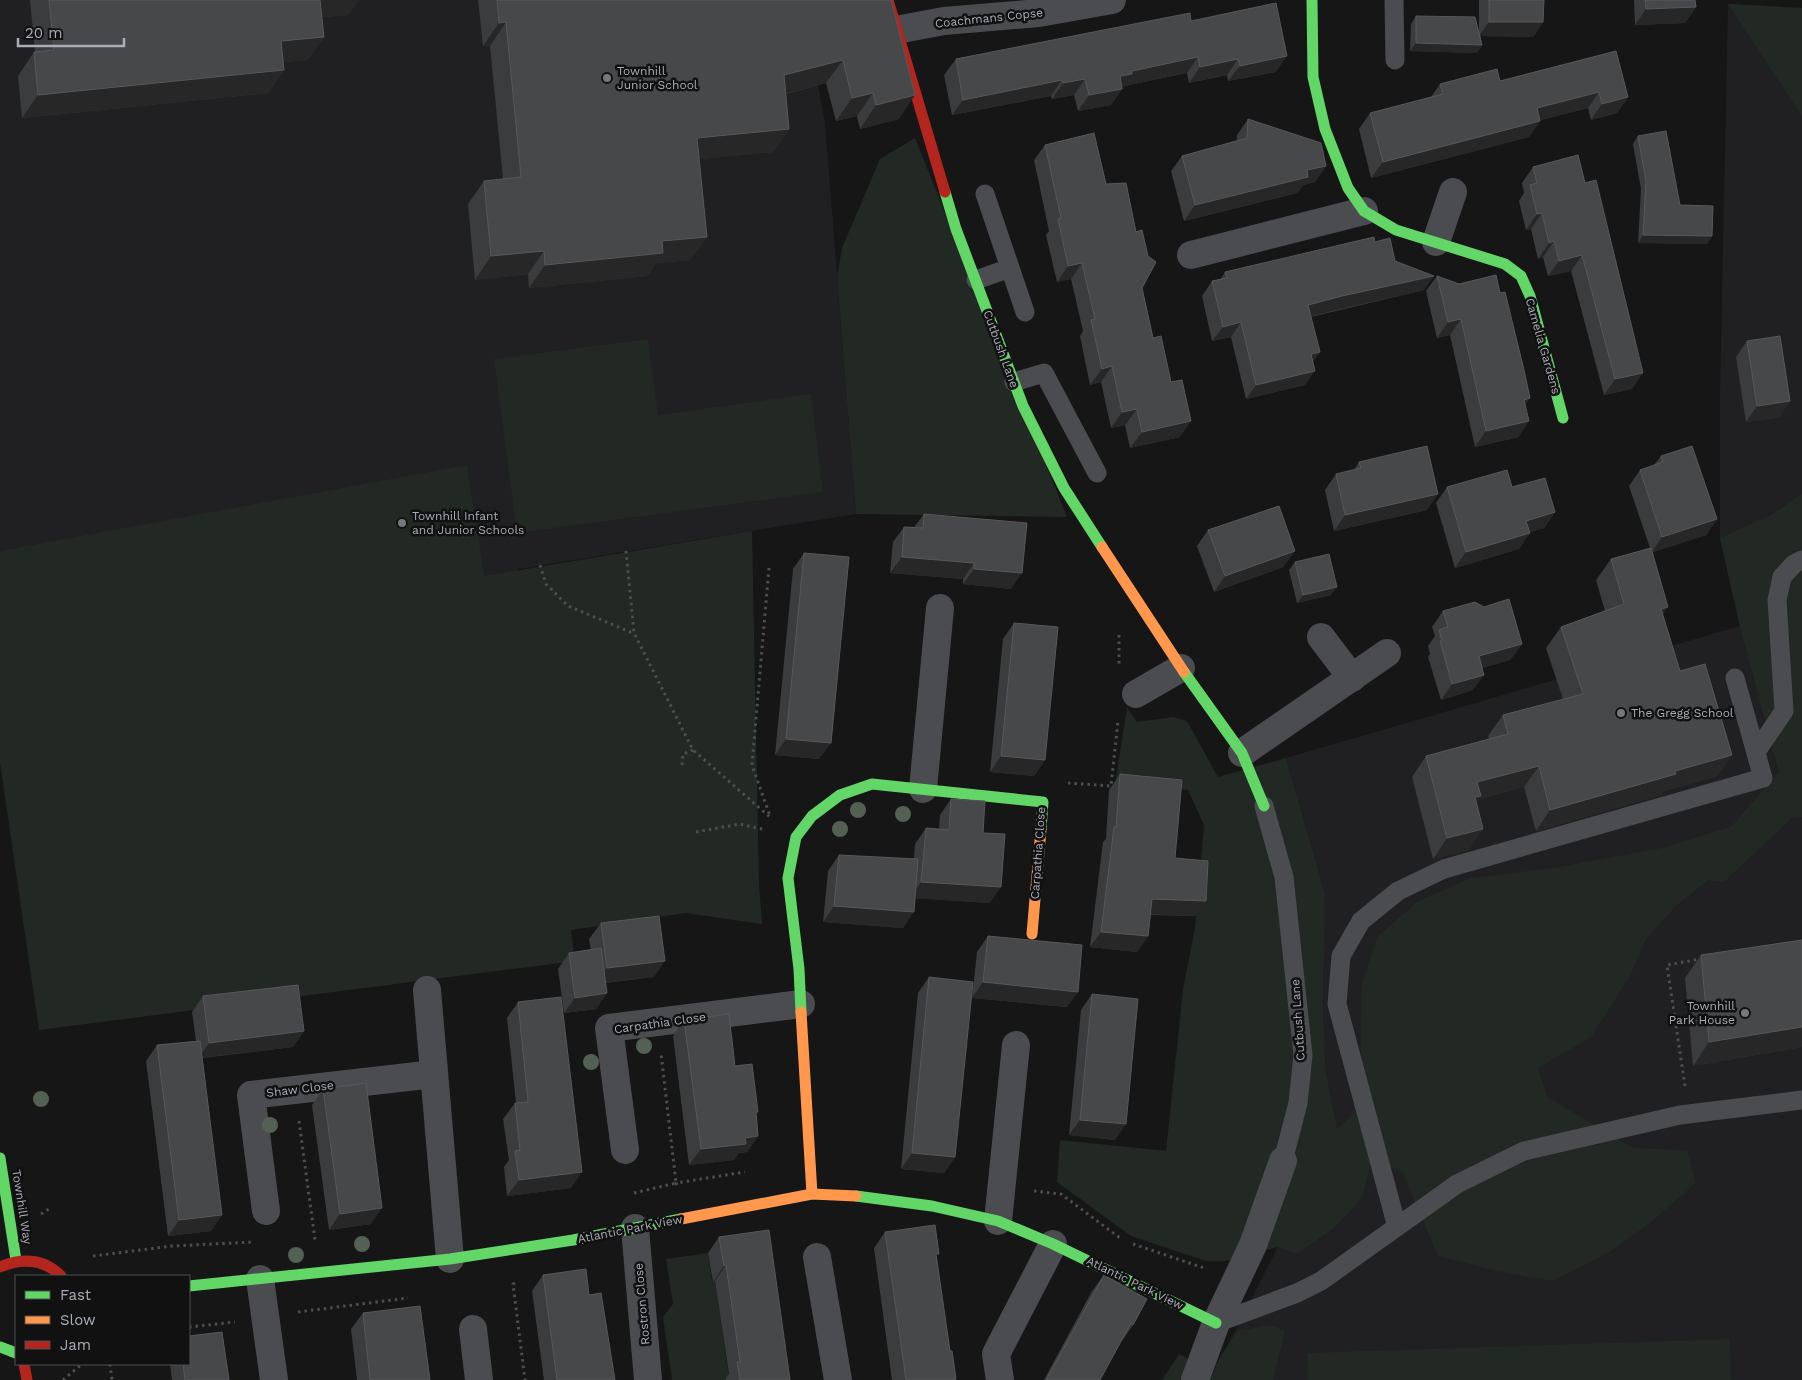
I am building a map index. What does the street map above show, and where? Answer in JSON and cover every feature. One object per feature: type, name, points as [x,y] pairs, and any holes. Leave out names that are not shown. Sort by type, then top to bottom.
[{"type":"street","name":"Cutbush Lane","points":[[888,0],[956,229],[1023,406],[1064,488],[1182,668],[1242,753],[1264,806]]},
{"type":"street","name":"Coachmans Copse","points":[[896,30],[944,20],[1039,14],[1068,4],[1112,0]]},
{"type":"street","name":"Camelia Gardens","points":[[1312,0],[1314,77],[1325,129],[1348,188],[1364,211],[1396,230],[1505,264],[1521,276],[1530,296],[1563,418]]},
{"type":"street","points":[[1436,242],[1454,192]]},
{"type":"street","points":[[1191,255],[1364,211]]},
{"type":"street","points":[[923,789],[940,608]]},
{"type":"street","points":[[1321,637],[1352,678]]},
{"type":"street","points":[[1242,753],[1387,653]]},
{"type":"street","points":[[1128,699],[1182,668]]},
{"type":"street","name":"Carpathia Close","points":[[812,1194],[801,1004],[788,878],[796,837],[812,816],[840,795],[872,784],[1043,802],[1032,934]]},
{"type":"street","points":[[427,990],[450,1258]]},
{"type":"street","name":"Carpathia Close","points":[[625,1150],[609,1028],[801,1004]]},
{"type":"street","points":[[998,1221],[1016,1045]]},
{"type":"street","name":"Shaw Close","points":[[266,1211],[251,1095],[434,1074]]},
{"type":"street","name":"Townhill Way","points":[[0,1158],[16,1260]]},
{"type":"street","name":"Cutbush Lane","points":[[1195,1380],[1216,1322],[1253,1246],[1283,1161]]},
{"type":"street","name":"Atlantic Park View","points":[[190,1286],[450,1258],[635,1228],[812,1194],[888,1199],[932,1206],[998,1221],[1053,1244],[1216,1322]]},
{"type":"street","name":"Rostron Close","points":[[635,1228],[648,1380]]},
{"type":"street","points":[[1000,1380],[996,1354],[1053,1244]]},
{"type":"street","points":[[818,1257],[838,1380]]},
{"type":"street","points":[[0,1267],[16,1260],[31,1260],[45,1264],[60,1275]]},
{"type":"street","points":[[260,1279],[274,1380]]},
{"type":"street","points":[[473,1328],[479,1380]]},
{"type":"street","points":[[0,1347],[15,1354]]},
{"type":"street","points":[[24,1365],[27,1380]]},
{"type":"lane","points":[[1394,0],[1394,60]]},
{"type":"lane","points":[[986,194],[1025,312]]},
{"type":"lane","points":[[976,280],[1010,268]]},
{"type":"lane","points":[[1014,382],[1044,373],[1098,473]]},
{"type":"lane","points":[[1756,752],[1784,711],[1776,600],[1782,577],[1794,564],[1802,560]]},
{"type":"lane","points":[[1397,1227],[1337,1004],[1341,956],[1361,921],[1398,891],[1444,868],[1763,778],[1735,678]]},
{"type":"lane","name":"Cutbush Lane","points":[[1264,806],[1284,877],[1303,1054],[1298,1103],[1283,1161]]},
{"type":"lane","points":[[1216,1322],[1297,1293],[1321,1281],[1457,1184],[1524,1152],[1689,1114],[1802,1100]]},
{"type":"path","points":[[626,551],[634,633],[693,750],[771,818],[796,837]]},
{"type":"path","points":[[540,565],[546,584],[568,606],[634,633]]},
{"type":"path","points":[[769,568],[752,765],[762,800],[771,818]]},
{"type":"path","points":[[1043,802],[1045,782],[1111,786],[1128,699],[1119,611],[1136,597]]},
{"type":"path","points":[[682,765],[681,759],[683,754],[693,750]]},
{"type":"path","points":[[696,832],[740,824],[796,837]]},
{"type":"path","points":[[1689,1114],[1667,965],[1705,959]]},
{"type":"path","points":[[295,1090],[315,1240]]},
{"type":"path","points":[[504,1285],[513,1284]]},
{"type":"path","points":[[190,1327],[411,1298]]},
{"type":"path","points":[[63,1380],[81,1365]]},
{"type":"path","points":[[110,1365],[112,1380]]},
{"type":"shaded area","name":"Townhill Infant and Junior Schools","points":[[0,0],[802,0],[825,123],[856,514],[518,569],[454,976],[372,987],[0,762]]},
{"type":"shaded area","name":"The Gregg School","points":[[1728,4],[1802,8],[1802,1380],[1210,1380],[1278,1247],[1326,1074],[1323,1012],[1325,893],[1286,758],[1740,626],[1720,538],[1720,393]]},
{"type":"shaded area","points":[[1728,4],[1802,8],[1802,116]]},
{"type":"shaded area","points":[[915,138],[1067,517],[856,514],[837,276],[842,248],[880,159]]},
{"type":"shaded area","points":[[648,339],[658,415],[811,394],[823,492],[517,533],[494,359]]},
{"type":"shaded area","points":[[467,465],[484,576],[752,531],[759,884],[762,924],[686,913],[571,930],[575,961],[39,1030],[0,763],[0,551]]},
{"type":"shaded area","points":[[1802,494],[1802,817],[1792,818],[1724,882],[1708,880],[1676,906],[1646,939],[1630,976],[1591,1037],[1538,1068],[1547,1097],[1633,1148],[1687,1150],[1696,1183],[1652,1221],[1613,1250],[1553,1281],[1496,1271],[1438,1256],[1403,1173],[1372,1158],[1362,1198],[1334,1228],[1296,1254],[1278,1247],[1225,1261],[1206,1261],[1131,1236],[1057,1182],[1060,1140],[1166,1151],[1183,989],[1195,928],[1204,825],[1188,790],[1115,785],[1127,707],[1137,722],[1173,717],[1187,721],[1218,777],[1286,758],[1325,893],[1323,1012],[1326,1074],[1337,1129],[1354,1113],[1361,1051],[1362,983],[1377,937],[1417,902],[1471,878],[1559,867],[1661,848],[1731,827],[1779,772],[1740,627],[1720,538],[1771,515]]},
{"type":"shaded area","points":[[708,1253],[712,1281],[715,1281],[729,1378],[726,1380],[672,1380],[663,1317],[673,1304],[666,1259]]},
{"type":"shaded area","points":[[1272,1325],[1285,1331],[1273,1380],[1210,1380],[1219,1359],[1237,1331]]},
{"type":"shaded area","points":[[1730,1339],[1731,1380],[1308,1380],[1307,1353]]},
{"type":"shaded area","points":[[1179,1354],[1193,1361],[1186,1380],[1162,1380]]},
{"type":"building","points":[[49,0],[320,0],[324,37],[281,41],[284,70],[38,95],[34,52],[54,50]]},
{"type":"building","points":[[497,0],[891,0],[915,95],[876,105],[873,93],[852,98],[843,60],[784,75],[789,129],[697,138],[707,237],[662,241],[663,253],[545,265],[544,251],[491,256],[484,181],[521,177],[506,22],[499,23]]},
{"type":"building","points":[[1489,0],[1544,0],[1543,22],[1489,22]]},
{"type":"building","points":[[1645,0],[1695,0],[1696,7],[1646,9]]},
{"type":"building","points":[[1276,3],[1287,56],[1240,66],[1238,59],[1200,67],[1198,57],[1132,71],[1132,74],[1120,76],[1122,89],[1089,95],[1085,79],[1063,83],[1062,80],[963,100],[956,59],[1190,13],[1191,21]]},
{"type":"building","points":[[1416,16],[1475,17],[1482,45],[1416,43]]},
{"type":"building","points":[[1616,51],[1628,97],[1602,104],[1599,92],[1537,108],[1540,121],[1383,162],[1370,113],[1443,94],[1440,84],[1497,69],[1500,81]]},
{"type":"building","points":[[1248,119],[1321,143],[1326,166],[1307,170],[1308,177],[1195,205],[1182,156],[1247,138]]},
{"type":"building","points":[[1666,131],[1680,205],[1713,206],[1712,236],[1643,235],[1646,181],[1638,136]]},
{"type":"building","points":[[1094,133],[1106,184],[1126,183],[1136,232],[1142,230],[1148,256],[1156,262],[1142,288],[1153,338],[1161,336],[1171,382],[1182,380],[1191,421],[1142,432],[1137,409],[1122,412],[1112,366],[1102,369],[1091,320],[1095,319],[1082,263],[1068,266],[1058,219],[1061,218],[1045,145]]},
{"type":"building","points":[[1578,155],[1585,183],[1596,180],[1643,373],[1615,379],[1582,255],[1559,261],[1554,241],[1549,243],[1542,213],[1537,214],[1530,185],[1537,183],[1533,167]]},
{"type":"building","points":[[1374,237],[1375,242],[1390,238],[1395,261],[1434,276],[1308,305],[1320,352],[1311,354],[1315,371],[1256,385],[1241,322],[1223,327],[1212,281],[1227,278],[1225,272]]},
{"type":"building","points":[[1496,275],[1500,293],[1505,292],[1524,370],[1530,398],[1524,400],[1529,421],[1486,431],[1461,319],[1448,322],[1437,276],[1459,284]]},
{"type":"building","points":[[1780,336],[1790,401],[1757,406],[1747,341]]},
{"type":"building","points":[[1427,446],[1438,494],[1345,515],[1336,474],[1361,468],[1359,462]]},
{"type":"building","points":[[1692,446],[1717,519],[1662,537],[1640,470],[1663,462],[1661,456]]},
{"type":"building","points":[[1507,470],[1512,487],[1545,478],[1555,512],[1526,521],[1530,533],[1466,552],[1447,487]]},
{"type":"building","points":[[1279,506],[1295,551],[1225,576],[1208,530]]},
{"type":"building","points":[[924,514],[1027,523],[1022,573],[974,569],[974,563],[902,557],[904,527],[923,528]]},
{"type":"building","points":[[1651,548],[1668,607],[1661,609],[1680,671],[1705,664],[1732,755],[1675,771],[1676,774],[1550,810],[1539,766],[1477,782],[1481,796],[1475,797],[1483,829],[1447,838],[1426,756],[1508,734],[1503,715],[1583,694],[1561,627],[1624,604],[1611,559]]},
{"type":"building","points":[[804,553],[849,557],[831,743],[786,739]]},
{"type":"building","points":[[1329,554],[1337,587],[1303,595],[1295,562]]},
{"type":"building","points":[[1509,599],[1522,644],[1479,656],[1484,675],[1452,684],[1440,641],[1442,640],[1439,630],[1448,627],[1443,611],[1475,602],[1484,607]]},
{"type":"building","points":[[1014,623],[1058,627],[1045,760],[1001,756]]},
{"type":"building","points":[[1120,774],[1182,780],[1175,858],[1208,861],[1206,901],[1152,899],[1148,936],[1101,932],[1114,827],[1116,827]]},
{"type":"building","points":[[951,799],[985,801],[983,833],[1005,834],[1001,887],[921,882],[926,828],[949,830]]},
{"type":"building","points":[[839,855],[918,859],[914,912],[834,906]]},
{"type":"building","points":[[659,916],[665,961],[607,968],[601,923]]},
{"type":"building","points":[[988,936],[1082,945],[1078,992],[983,982]]},
{"type":"building","name":"Townhill Park House","points":[[1802,940],[1802,1027],[1709,1042],[1701,955]]},
{"type":"building","points":[[601,948],[607,993],[575,998],[569,953]]},
{"type":"building","points":[[929,977],[973,982],[955,1157],[912,1153]]},
{"type":"building","points":[[298,985],[304,1031],[209,1043],[203,996]]},
{"type":"building","points":[[1092,994],[1138,999],[1126,1124],[1080,1120]]},
{"type":"building","points":[[561,997],[582,1172],[519,1180],[515,1151],[520,1150],[515,1103],[528,1102],[518,1002]]},
{"type":"building","points":[[729,1014],[735,1066],[752,1064],[758,1112],[756,1112],[758,1136],[745,1138],[746,1144],[701,1149],[684,1020]]},
{"type":"building","points":[[200,1041],[222,1215],[179,1220],[157,1045]]},
{"type":"building","points":[[366,1083],[382,1208],[340,1214],[323,1089]]},
{"type":"building","points":[[935,1225],[939,1254],[936,1254],[950,1351],[952,1351],[956,1379],[906,1380],[885,1232]]},
{"type":"building","points":[[769,1230],[790,1380],[740,1380],[737,1362],[740,1362],[726,1265],[724,1266],[719,1237]]},
{"type":"building","points":[[586,1269],[589,1295],[601,1293],[615,1380],[557,1380],[543,1275]]},
{"type":"building","points":[[1104,1275],[1147,1299],[1133,1325],[1131,1323],[1100,1380],[1046,1380]]},
{"type":"building","points":[[420,1306],[430,1380],[370,1380],[363,1313]]},
{"type":"building","points":[[222,1332],[229,1380],[185,1380],[183,1365],[190,1365],[190,1336]]},
{"type":"traffic: fast","points":[[1312,0],[1313,77],[1325,129],[1348,188],[1364,211],[1396,230],[1505,264],[1521,276],[1530,296],[1563,418]]},
{"type":"traffic: fast","points":[[945,192],[956,229],[1023,406],[1064,488],[1102,547]]},
{"type":"traffic: fast","points":[[1184,672],[1242,753],[1264,806]]},
{"type":"traffic: fast","points":[[801,1012],[799,969],[788,878],[796,837],[812,816],[840,795],[872,784],[1043,802],[1041,829]]},
{"type":"traffic: fast","points":[[0,1158],[16,1260]]},
{"type":"traffic: fast","points":[[856,1196],[932,1206],[998,1221],[1053,1244],[1216,1323]]},
{"type":"traffic: fast","points":[[190,1286],[450,1259],[573,1240],[681,1219]]},
{"type":"traffic: fast","points":[[0,1347],[15,1353]]},
{"type":"traffic: slow","points":[[1102,547],[1184,672]]},
{"type":"traffic: slow","points":[[1032,934],[1041,829]]},
{"type":"traffic: slow","points":[[801,1012],[812,1194]]},
{"type":"traffic: slow","points":[[681,1219],[812,1194],[856,1196]]},
{"type":"traffic: jam","points":[[888,0],[945,192]]},
{"type":"traffic: jam","points":[[0,1267],[16,1262],[32,1261],[47,1266],[60,1275]]},
{"type":"traffic: jam","points":[[24,1365],[27,1380]]},
{"type":"place","name":"Townhill Junior School","points":[[607,78]]},
{"type":"place","name":"Townhill Infant and Junior Schools","points":[[402,523]]},
{"type":"place","name":"The Gregg School","points":[[1621,713]]},
{"type":"place","name":"Townhill Park House","points":[[1745,1013]]}]
